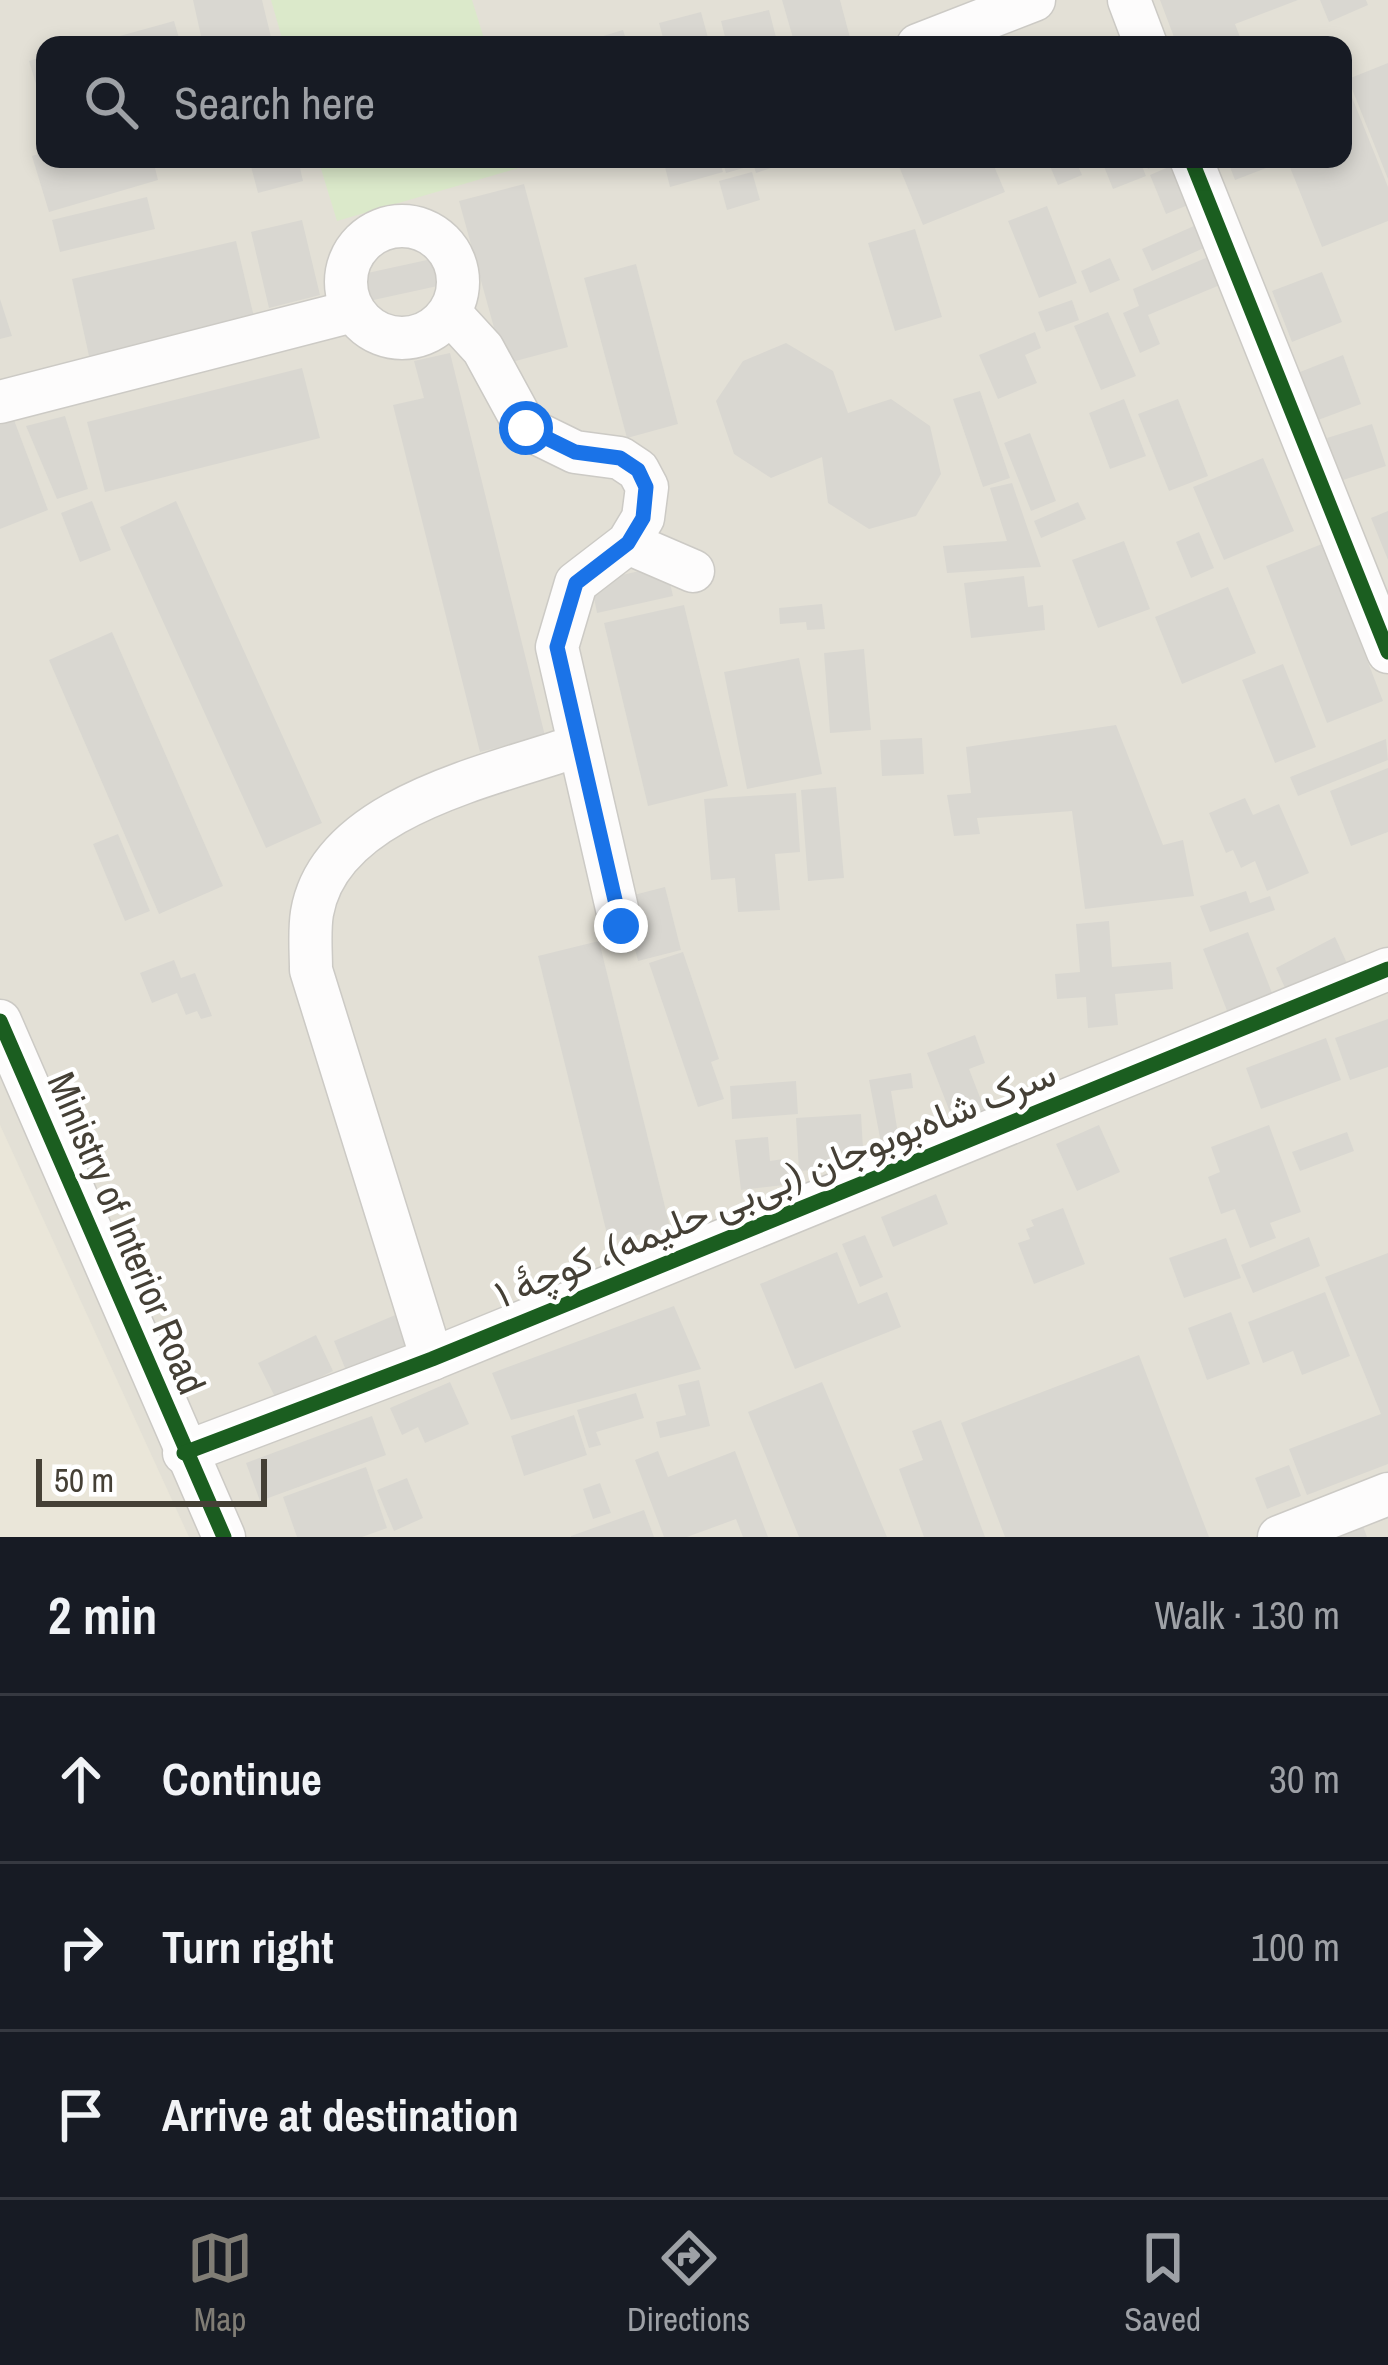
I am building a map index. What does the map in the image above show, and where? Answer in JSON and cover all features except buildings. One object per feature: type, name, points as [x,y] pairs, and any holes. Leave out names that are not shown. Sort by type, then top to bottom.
[{"type":"street","points":[[941,36],[1034,0]]},
{"type":"street","points":[[1129,0],[1142,36]]},
{"type":"street","points":[[1195,168],[1388,652]]},
{"type":"street","points":[[386,227],[421,227],[449,248],[460,280],[450,313],[430,332],[401,339],[374,331],[353,311],[345,278],[358,246],[386,227]]},
{"type":"street","points":[[0,402],[353,311]]},
{"type":"street","points":[[450,313],[483,349],[526,428],[575,452],[620,458],[638,470],[646,487],[643,518],[628,543],[576,583],[557,647],[621,926]]},
{"type":"street","points":[[628,543],[693,571]]},
{"type":"street","points":[[432,1359],[311,970],[313,910],[344,848],[412,802],[577,746]]},
{"type":"street","name":"سرک شاه‌بوبوجان (بی‌بی حلیمه)، کوچۀ ۱","points":[[184,1453],[432,1359],[1388,969]]},
{"type":"street","name":"Ministry of Interior Road","points":[[3,1036],[224,1537]]},
{"type":"street","points":[[1279,1537],[1388,1494]]},
{"type":"shaded area","points":[[0,0],[1388,0],[1388,1537],[0,1537]]},
{"type":"shaded area","points":[[0,1125],[189,1537],[0,1537]]},
{"type":"green space","points":[[271,0],[472,0],[483,36],[281,36]]},
{"type":"green space","points":[[321,168],[519,168],[337,221]]},
{"type":"cycle path","points":[[1195,168],[1388,652]]},
{"type":"cycle path","points":[[184,1453],[432,1359],[1388,969]]},
{"type":"cycle path","points":[[0,1021],[224,1537]]},
{"type":"route","points":[[526,428],[575,452],[620,458],[638,470],[646,487],[643,518],[628,543],[576,583],[557,647],[621,926]]}]
